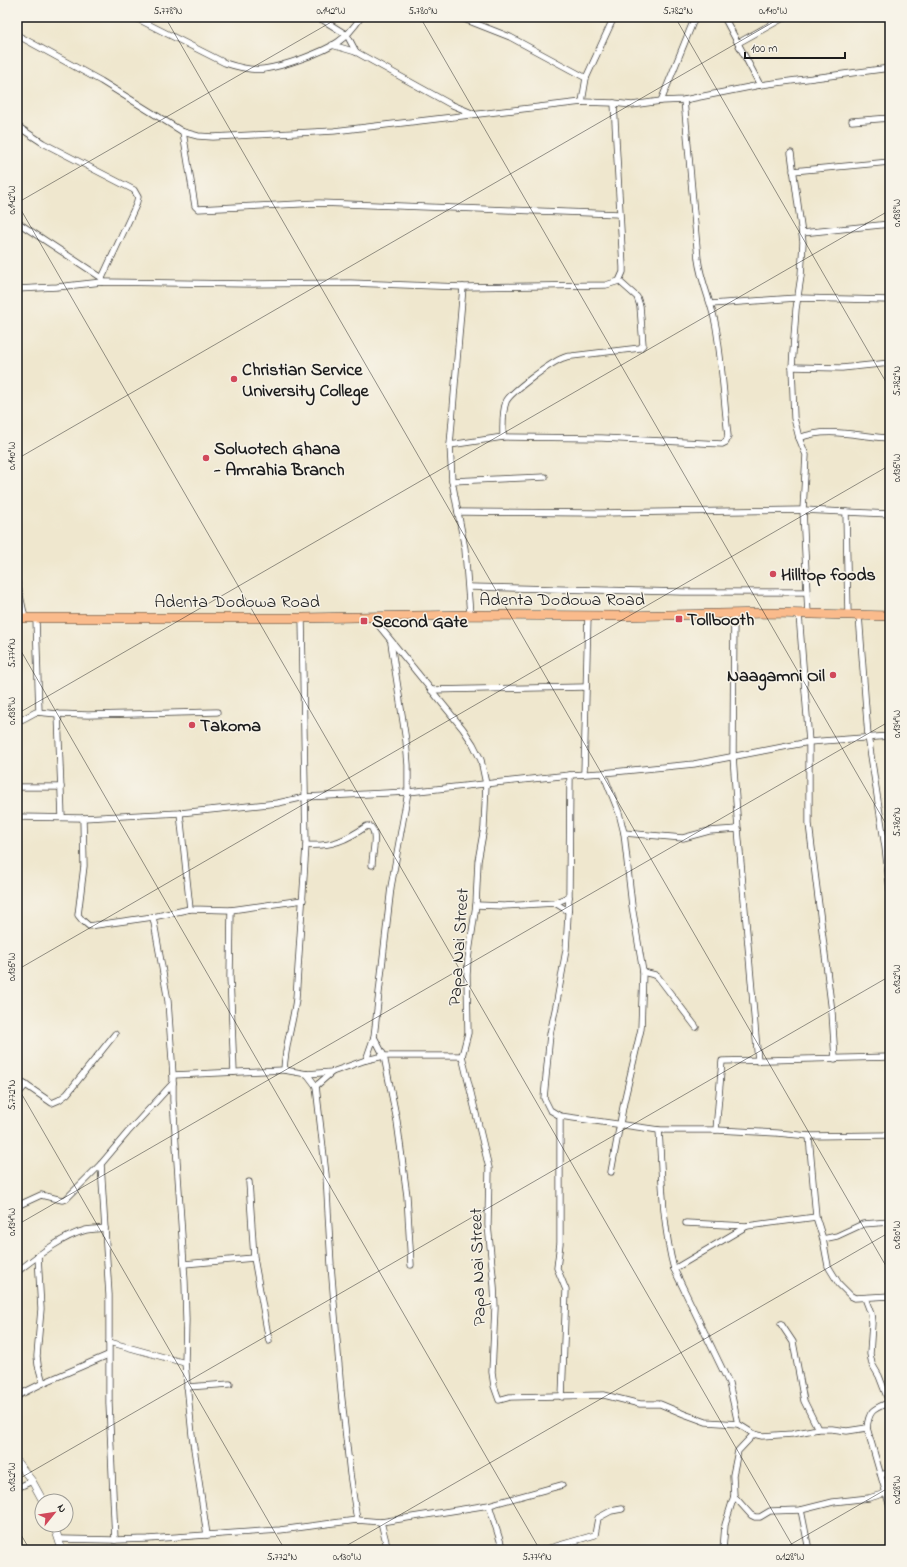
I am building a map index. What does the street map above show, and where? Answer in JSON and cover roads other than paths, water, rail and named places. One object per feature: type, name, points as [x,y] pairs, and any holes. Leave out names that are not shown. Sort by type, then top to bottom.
[{"type":"main road","name":"Adenta Dodowa Road","points":[[21,618],[302,618],[470,615],[734,614],[890,616]]},
{"type":"street","points":[[134,17],[225,63],[241,68],[262,69],[300,58],[332,45],[347,35],[361,17]]},
{"type":"street","points":[[315,17],[323,20],[347,35],[356,52]]},
{"type":"street","points":[[459,17],[510,37],[586,78]]},
{"type":"street","points":[[582,102],[586,78],[614,17]]},
{"type":"street","points":[[661,101],[695,17]]},
{"type":"street","points":[[724,17],[760,85]]},
{"type":"street","points":[[738,43],[785,17]]},
{"type":"street","points":[[17,35],[102,81],[183,132],[198,136],[212,137],[334,131],[582,102],[632,105],[661,101],[684,100],[760,85],[890,68]]},
{"type":"street","points":[[332,45],[356,52],[450,104],[476,114]]},
{"type":"street","points":[[450,444],[502,437],[602,438],[722,444],[726,442],[728,436],[716,327],[711,304],[703,284],[698,259],[684,100]]},
{"type":"street","points":[[614,103],[623,272],[619,282]]},
{"type":"street","points":[[448,118],[450,104]]},
{"type":"street","points":[[852,121],[890,118]]},
{"type":"street","points":[[17,126],[43,143],[134,190],[138,197],[136,205],[102,280]]},
{"type":"street","points":[[183,132],[195,206],[198,210],[319,203],[620,214]]},
{"type":"street","points":[[791,153],[802,233],[803,256],[797,298],[792,368],[794,418],[799,438],[806,455],[803,510],[808,592],[804,614],[809,742],[808,824],[832,1012],[835,1059]]},
{"type":"street","points":[[793,171],[890,162]]},
{"type":"street","points":[[17,222],[102,280]]},
{"type":"street","points":[[802,233],[890,224]]},
{"type":"street","points":[[17,289],[57,287],[102,280],[249,284],[350,283],[463,287],[606,285],[619,282]]},
{"type":"street","points":[[502,437],[505,409],[508,398],[515,391],[554,363],[562,358],[640,348],[643,345],[640,306],[637,297],[619,282]]},
{"type":"street","points":[[463,287],[450,444],[452,480],[465,549],[470,615]]},
{"type":"street","points":[[711,304],[797,298],[890,300]]},
{"type":"street","points":[[792,368],[842,368],[890,363]]},
{"type":"street","points":[[799,438],[809,434],[835,432],[890,438]]},
{"type":"street","points":[[452,480],[545,477]]},
{"type":"street","points":[[458,512],[599,513],[803,510],[890,514]]},
{"type":"street","points":[[846,512],[848,615]]},
{"type":"street","points":[[17,582],[21,618]]},
{"type":"street","points":[[469,587],[683,592],[808,592]]},
{"type":"street","points":[[734,614],[733,756],[758,1061]]},
{"type":"street","points":[[584,774],[588,615]]},
{"type":"street","points":[[859,615],[868,736],[888,847],[890,890]]},
{"type":"street","name":"Papa Nai Street","points":[[371,616],[473,744],[481,760],[486,784],[485,815],[478,861],[476,905],[467,975],[468,1033],[462,1056],[489,1168],[488,1225],[495,1308],[492,1372],[494,1386],[499,1400],[510,1397],[562,1397]]},
{"type":"street","points":[[36,618],[39,712]]},
{"type":"street","points":[[284,1070],[286,1047],[294,1017],[296,999],[306,845],[302,618]]},
{"type":"street","points":[[366,1060],[374,1037],[391,887],[408,792],[406,741],[391,640]]},
{"type":"street","points":[[431,690],[586,687]]},
{"type":"street","points":[[17,720],[39,712],[58,714],[122,715],[217,712]]},
{"type":"street","points":[[58,714],[62,817]]},
{"type":"street","points":[[17,818],[83,818],[180,813],[278,803],[305,797],[408,792],[570,775],[603,774],[694,764],[809,742],[868,736],[890,736]]},
{"type":"street","points":[[603,774],[619,812],[624,833],[632,906],[643,972],[640,1029],[611,1172]]},
{"type":"street","points":[[570,775],[569,897],[566,950],[550,1034],[544,1098],[550,1110],[560,1116],[659,1130],[778,1132],[809,1136],[890,1135]]},
{"type":"street","points":[[17,787],[61,787]]},
{"type":"street","points":[[180,813],[190,909]]},
{"type":"street","points":[[83,818],[84,866],[78,915],[89,926],[153,917],[190,909],[231,910],[303,900]]},
{"type":"street","points":[[306,845],[318,846],[336,843],[344,840],[367,826],[371,827],[374,835],[372,865]]},
{"type":"street","points":[[624,833],[683,838],[709,831],[738,829]]},
{"type":"street","points":[[476,905],[504,906],[555,903],[569,897]]},
{"type":"street","points":[[555,903],[568,911]]},
{"type":"street","points":[[231,910],[230,977],[234,1072]]},
{"type":"street","points":[[153,917],[167,997],[173,1075],[184,1264],[186,1320],[185,1363],[187,1387],[192,1435],[207,1534]]},
{"type":"street","points":[[643,972],[658,977],[696,1026]]},
{"type":"street","points":[[17,1079],[52,1103],[59,1100],[67,1094],[115,1034]]},
{"type":"street","points":[[374,1037],[384,1056],[397,1121],[407,1196],[412,1265]]},
{"type":"street","points":[[173,1075],[284,1070],[308,1074],[332,1072],[366,1060],[384,1056],[462,1056]]},
{"type":"street","points":[[716,1130],[721,1062],[890,1057]]},
{"type":"street","points":[[316,1086],[332,1072]]},
{"type":"street","points":[[308,1074],[316,1086],[326,1175],[331,1265],[341,1391],[350,1474],[357,1520]]},
{"type":"street","points":[[17,1206],[41,1194],[62,1200],[66,1198],[101,1164],[173,1083]]},
{"type":"street","points":[[17,1095],[26,1085]]},
{"type":"street","points":[[560,1116],[560,1243],[556,1268],[566,1290],[562,1397],[604,1395],[640,1404],[660,1404],[706,1422],[738,1424],[754,1434],[762,1436],[818,1429],[832,1428],[847,1431],[867,1428]]},
{"type":"street","points":[[659,1130],[667,1238],[674,1269],[729,1383],[738,1424]]},
{"type":"street","points":[[809,1136],[816,1217],[823,1239],[828,1266],[833,1276],[851,1296],[855,1298],[890,1296]]},
{"type":"street","points":[[101,1164],[109,1295],[108,1403],[115,1540]]},
{"type":"street","points":[[249,1182],[254,1258],[269,1341]]},
{"type":"street","points":[[686,1223],[747,1226],[816,1217]]},
{"type":"street","points":[[823,1239],[837,1236],[863,1224],[890,1222]]},
{"type":"street","points":[[674,1269],[747,1226]]},
{"type":"street","points":[[17,1272],[38,1256],[75,1235],[87,1230],[105,1228]]},
{"type":"street","points":[[38,1256],[41,1308],[37,1356],[43,1383]]},
{"type":"street","points":[[184,1264],[254,1258]]},
{"type":"street","points":[[865,1298],[872,1318],[870,1354],[872,1364],[879,1376],[889,1402],[873,1409],[868,1417],[867,1428],[890,1507]]},
{"type":"street","points":[[781,1324],[793,1342],[804,1401],[818,1429]]},
{"type":"street","points":[[109,1342],[185,1363]]},
{"type":"street","points":[[17,1396],[108,1355]]},
{"type":"street","points":[[187,1387],[230,1384]]},
{"type":"street","points":[[723,1550],[725,1525],[734,1496],[733,1475],[738,1451],[754,1434]]},
{"type":"street","points":[[17,1462],[32,1481],[39,1493]]},
{"type":"street","points":[[881,1475],[890,1472]]},
{"type":"street","points":[[17,1488],[32,1481]]},
{"type":"street","points":[[59,1539],[115,1540],[280,1530],[357,1520],[381,1522],[489,1505],[562,1485]]},
{"type":"street","points":[[734,1496],[751,1515],[760,1517],[770,1511],[801,1510],[833,1502],[869,1498],[886,1493]]},
{"type":"street","points":[[489,1505],[503,1550]]},
{"type":"street","points":[[544,1550],[594,1535],[598,1518],[611,1511],[622,1509]]},
{"type":"street","points":[[801,1510],[809,1550]]},
{"type":"street","points":[[381,1522],[388,1550]]},
{"type":"street","points":[[57,1533],[62,1550]]},
{"type":"place","name":"Christian Service University College","points":[[234,379]]},
{"type":"place","name":"Soluotech Ghana - Amrahia Branch","points":[[206,458]]},
{"type":"place","name":"Hilltop foods","points":[[773,574]]},
{"type":"place","name":"Tollbooth","points":[[679,619]]},
{"type":"place","name":"Second Gate","points":[[364,621]]},
{"type":"place","name":"Naagamni Oil","points":[[833,675]]},
{"type":"place","name":"Takoma","points":[[192,725]]}]
